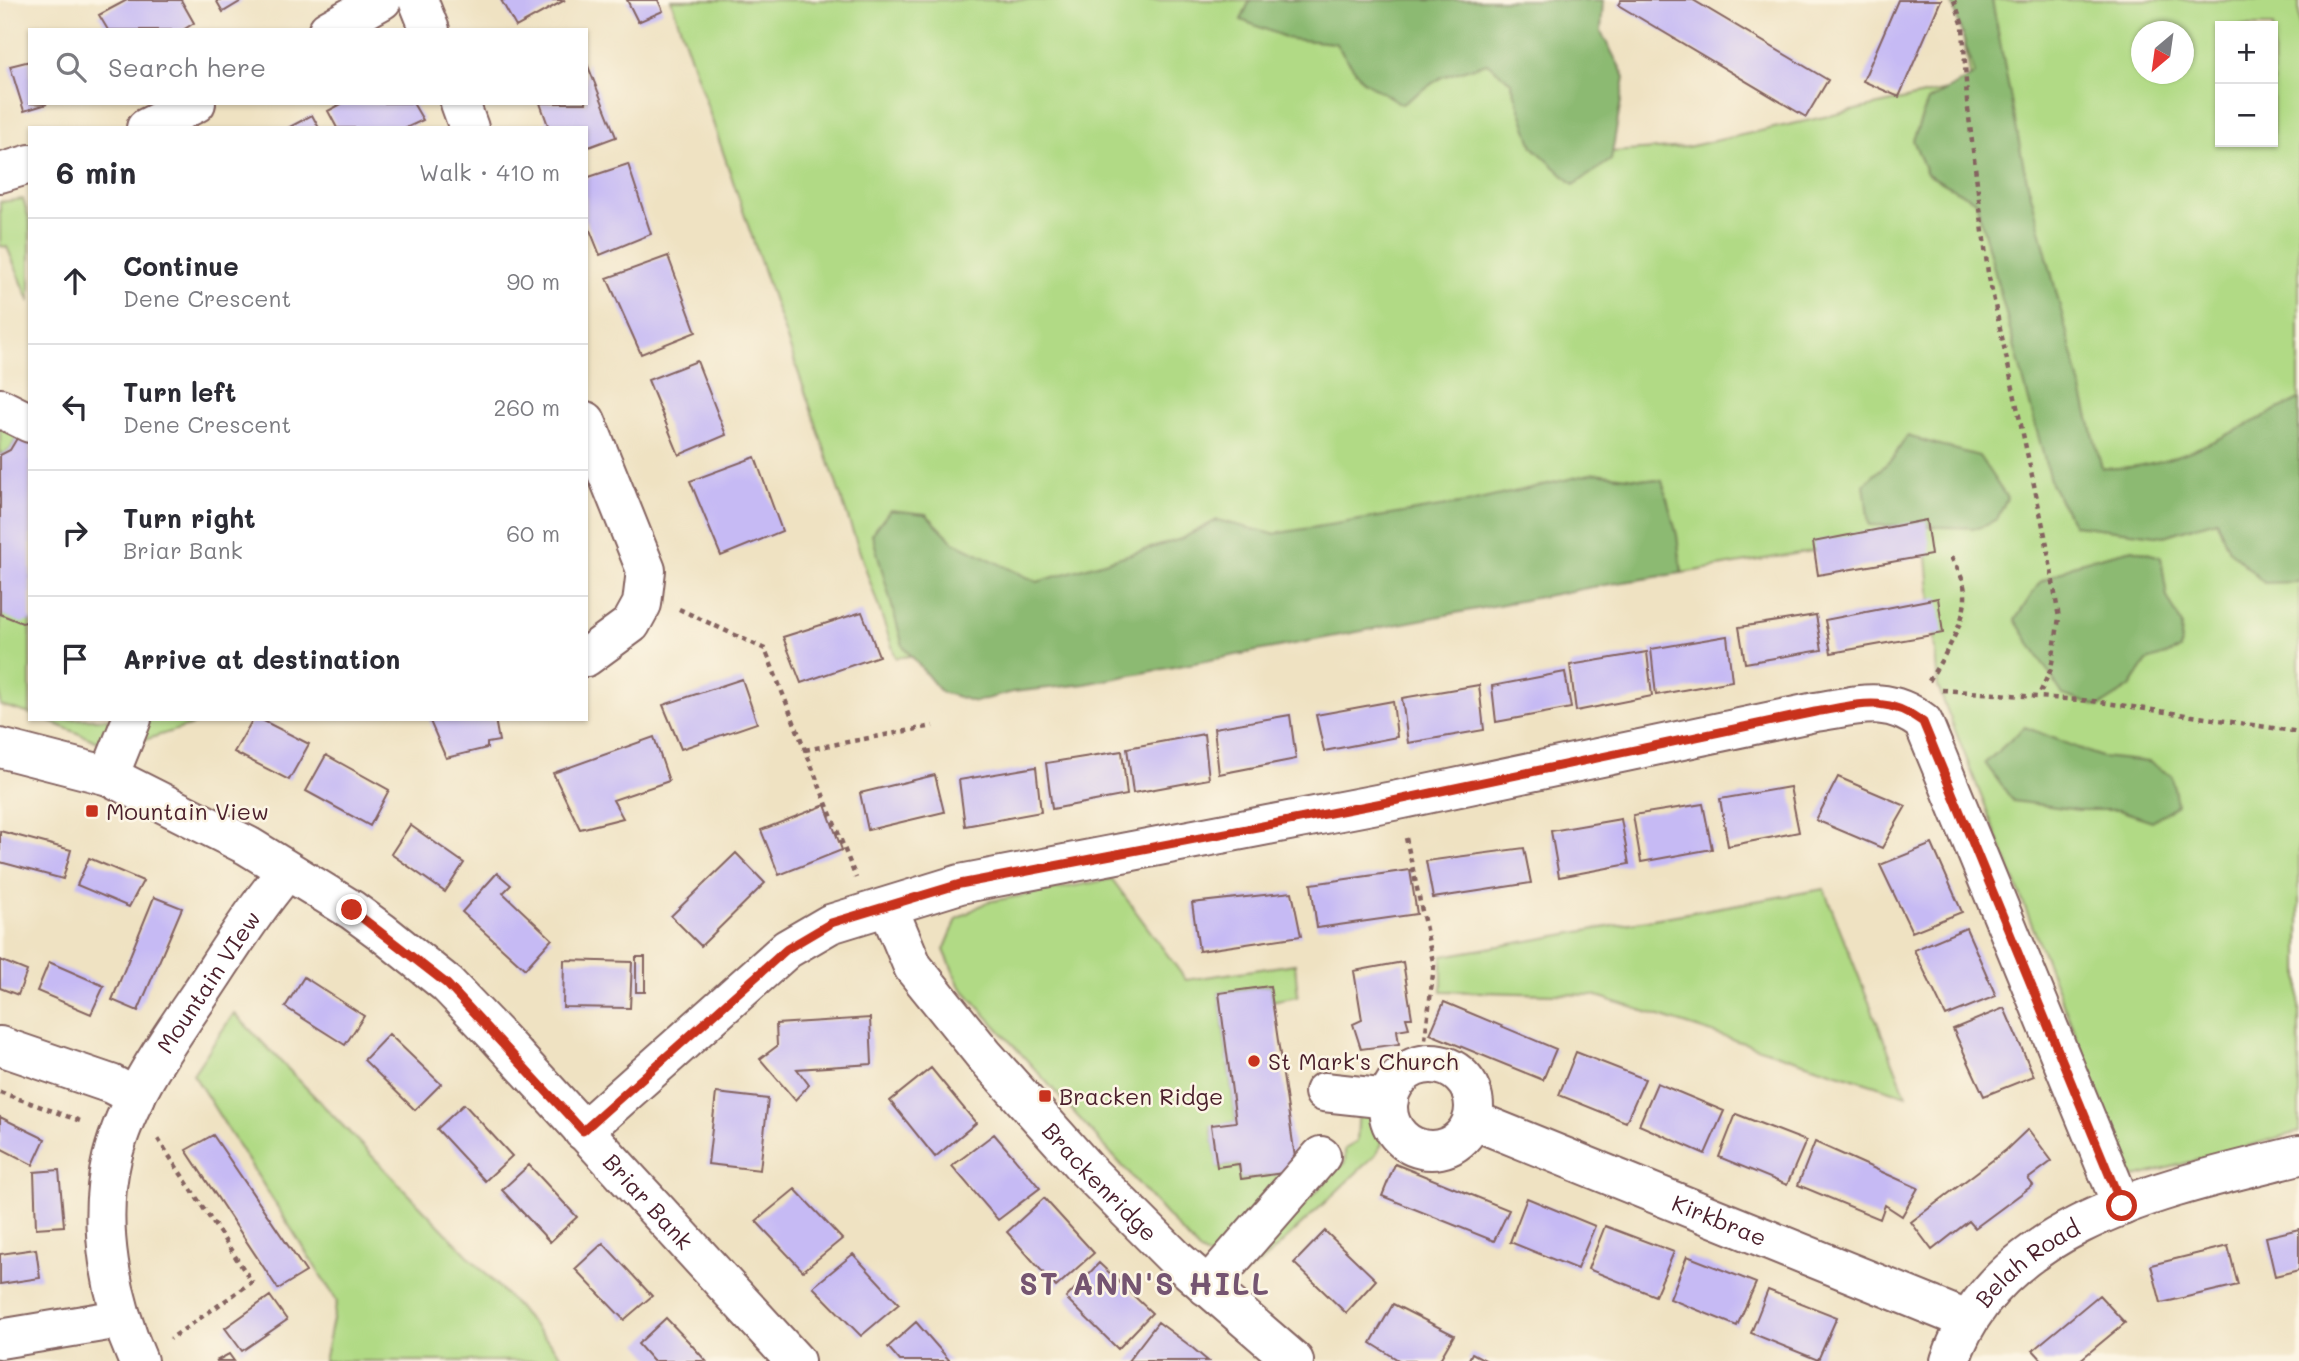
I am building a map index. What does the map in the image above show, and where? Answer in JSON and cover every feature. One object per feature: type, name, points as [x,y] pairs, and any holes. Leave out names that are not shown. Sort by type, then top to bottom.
[{"type":"street","points":[[332,28],[382,0]]},
{"type":"street","points":[[418,0],[429,28]]},
{"type":"street","points":[[150,126],[192,105]]},
{"type":"street","points":[[461,105],[468,126]]},
{"type":"street","points":[[0,173],[28,165]]},
{"type":"street","points":[[0,408],[28,422]]},
{"type":"street","points":[[588,426],[646,570],[642,604],[631,624],[588,656]]},
{"type":"street","points":[[583,1131],[787,949],[831,923],[960,884],[1398,800],[1815,712],[1914,700],[2122,1206]]},
{"type":"street","points":[[109,776],[131,721]]},
{"type":"street","name":"Briar Bank","points":[[0,748],[109,776],[248,846],[286,872],[352,910],[447,984],[795,1361]]},
{"type":"street","name":"Mountain VIew","points":[[150,1353],[120,1319],[112,1281],[107,1224],[112,1158],[128,1115],[189,1010],[265,897],[286,872]]},
{"type":"street","name":"Brackenridge","points":[[878,909],[913,967],[984,1055],[1087,1170],[1208,1287],[1294,1361]]},
{"type":"street","points":[[0,1046],[111,1084],[128,1115]]},
{"type":"street","points":[[1437,1063],[1464,1077],[1473,1097],[1473,1120],[1457,1142],[1445,1148],[1418,1148],[1396,1132],[1390,1120],[1389,1098],[1397,1080],[1408,1070],[1422,1064],[1437,1063]]},
{"type":"street","points":[[1324,1091],[1389,1098]]},
{"type":"street","name":"Kirkbrae","points":[[1473,1120],[1967,1320]]},
{"type":"street","name":"Belah Road","points":[[1954,1360],[1967,1320],[1999,1282],[2032,1254],[2070,1229],[2122,1206],[2217,1176],[2299,1155]]},
{"type":"street","points":[[1208,1287],[1321,1156]]},
{"type":"street","points":[[0,1339],[120,1319]]},
{"type":"path","points":[[1954,0],[1963,26],[1968,101],[1989,273],[2046,540],[2059,618],[2051,669],[2039,695]]},
{"type":"path","points":[[1914,700],[1952,643],[1965,604],[1964,583],[1951,557]]},
{"type":"path","points":[[643,593],[765,649],[805,750],[878,909]]},
{"type":"path","points":[[1914,700],[1952,689],[2039,695],[2299,732]]},
{"type":"path","points":[[805,750],[933,726]]},
{"type":"path","points":[[1398,800],[1434,966],[1422,1064]]},
{"type":"path","points":[[0,1093],[128,1115],[161,1141],[252,1282],[150,1353]]},
{"type":"green space","points":[[671,0],[1543,0],[1581,154],[1687,147],[1970,85],[1973,92],[1957,0],[2299,0],[2299,1132],[2132,1178],[1938,687],[1925,532],[1682,573],[1678,545],[896,658]]},
{"type":"green space","points":[[1250,0],[1603,0],[1601,32],[1625,77],[1611,160],[1574,185],[1533,147],[1511,82],[1487,63],[1442,77],[1402,104],[1363,81],[1335,43],[1290,39],[1241,20]]},
{"type":"green space","points":[[1951,0],[1992,0],[2024,168],[2102,468],[2154,463],[2179,455],[2204,446],[2299,399],[2299,582],[2264,583],[2229,550],[2216,520],[2164,536],[2074,525],[2051,484],[1976,201],[1927,174],[1913,140],[1928,101],[1975,74]]},
{"type":"green space","points":[[23,199],[28,215],[28,297],[7,247],[0,246],[0,202]]},
{"type":"green space","points":[[0,414],[23,428],[10,450],[0,455]]},
{"type":"green space","points":[[1907,436],[1979,456],[2007,498],[1997,519],[1979,528],[1869,525],[1864,484],[1893,458]]},
{"type":"green space","points":[[1594,473],[1662,481],[1677,535],[1682,573],[1592,587],[1085,684],[1013,692],[975,702],[941,692],[903,646],[872,534],[890,510],[926,514],[954,542],[1037,582],[1181,539],[1217,520],[1273,534],[1471,502]]},
{"type":"green space","points":[[2133,549],[2161,557],[2167,597],[2182,625],[2180,650],[2147,661],[2130,687],[2099,707],[2063,695],[2015,620],[2040,582],[2083,561]]},
{"type":"green space","points":[[0,614],[28,621],[28,713],[0,705]]},
{"type":"green space","points":[[49,721],[113,721],[105,745]]},
{"type":"green space","points":[[134,721],[205,721],[135,743]]},
{"type":"green space","points":[[2025,727],[2101,757],[2149,762],[2172,776],[2177,805],[2152,821],[2119,810],[2078,810],[2013,801],[1985,763]]},
{"type":"green space","points":[[1112,879],[1186,980],[1295,964],[1298,996],[1272,1001],[1270,986],[1219,993],[1236,1122],[1211,1126],[1218,1167],[1239,1164],[1242,1179],[1297,1171],[1301,1207],[1345,1162],[1345,1149],[1357,1142],[1359,1105],[1376,1114],[1382,1144],[1375,1155],[1260,1264],[1241,1275],[1199,1251],[959,985],[944,950],[957,919],[987,902]]},
{"type":"green space","points":[[1824,889],[1906,1095],[1594,995],[1442,991],[1442,956]]},
{"type":"green space","points":[[234,1013],[509,1298],[566,1361],[324,1361],[337,1301],[193,1074]]},
{"type":"building","points":[[127,0],[181,0],[194,23],[186,28],[107,28],[99,15]]},
{"type":"building","points":[[216,0],[243,0],[223,12]]},
{"type":"building","points":[[501,0],[565,0],[516,27]]},
{"type":"building","points":[[627,0],[658,0],[663,11],[638,22]]},
{"type":"building","points":[[1621,0],[1693,0],[1828,80],[1806,117],[1618,5]]},
{"type":"building","points":[[1898,0],[1941,0],[1899,97],[1863,81]]},
{"type":"building","points":[[28,62],[28,105],[44,105],[24,111],[10,66]]},
{"type":"building","points":[[588,66],[616,137],[588,147],[588,126],[548,126],[541,105],[588,105]]},
{"type":"building","points":[[339,105],[414,105],[423,120],[410,126],[336,126],[328,111]]},
{"type":"building","points":[[312,115],[318,126],[292,126]]},
{"type":"building","points":[[628,164],[651,234],[600,255],[588,225],[588,177]]},
{"type":"building","points":[[668,256],[696,332],[641,354],[607,278]]},
{"type":"building","points":[[697,361],[726,435],[679,455],[648,380]]},
{"type":"building","points":[[23,428],[28,431],[28,622],[22,623],[0,614],[0,455],[10,450]]},
{"type":"building","points":[[755,457],[782,531],[721,556],[690,481]]},
{"type":"building","points":[[1926,520],[1931,555],[1818,575],[1813,542]]},
{"type":"building","points":[[1938,598],[1943,633],[1831,653],[1825,620]]},
{"type":"building","points":[[862,612],[879,656],[801,683],[783,637]]},
{"type":"building","points":[[1816,615],[1822,650],[1745,663],[1739,627]]},
{"type":"building","points":[[1727,636],[1732,681],[1656,695],[1651,649]]},
{"type":"building","points":[[1647,652],[1652,696],[1576,711],[1570,665]]},
{"type":"building","points":[[1565,672],[1571,708],[1496,722],[1492,686]]},
{"type":"building","points":[[742,679],[757,723],[681,749],[663,705]]},
{"type":"building","points":[[1479,685],[1484,730],[1408,743],[1402,698]]},
{"type":"building","points":[[1393,701],[1397,737],[1324,751],[1316,715]]},
{"type":"building","points":[[1290,715],[1296,759],[1219,774],[1214,728]]},
{"type":"building","points":[[252,721],[264,721],[309,744],[289,780],[234,752]]},
{"type":"building","points":[[430,721],[495,721],[499,741],[487,743],[487,748],[446,758]]},
{"type":"building","points":[[1204,734],[1209,779],[1133,793],[1127,748]]},
{"type":"building","points":[[654,737],[669,781],[613,800],[623,818],[580,829],[553,773]]},
{"type":"building","points":[[1122,751],[1127,795],[1052,809],[1046,763]]},
{"type":"building","points":[[326,755],[389,790],[370,826],[306,791]]},
{"type":"building","points":[[1036,767],[1041,812],[965,826],[959,780]]},
{"type":"building","points":[[935,775],[944,812],[868,830],[860,793]]},
{"type":"building","points":[[1838,777],[1906,806],[1882,848],[1816,820]]},
{"type":"building","points":[[1790,787],[1799,832],[1728,846],[1720,799]]},
{"type":"building","points":[[1703,804],[1712,849],[1641,862],[1633,815]]},
{"type":"building","points":[[825,805],[842,850],[779,875],[761,830]]},
{"type":"building","points":[[1621,819],[1629,864],[1559,877],[1551,831]]},
{"type":"building","points":[[410,825],[464,863],[445,892],[391,854]]},
{"type":"building","points":[[0,831],[71,850],[63,879],[0,862]]},
{"type":"building","points":[[1932,844],[1962,912],[1912,932],[1880,865]]},
{"type":"building","points":[[1524,848],[1531,883],[1433,898],[1426,861]]},
{"type":"building","points":[[736,853],[765,883],[701,946],[671,916]]},
{"type":"building","points":[[89,858],[143,881],[129,907],[77,885]]},
{"type":"building","points":[[1410,870],[1417,914],[1317,928],[1311,884]]},
{"type":"building","points":[[497,873],[511,885],[503,893],[552,939],[525,969],[462,912]]},
{"type":"building","points":[[1292,892],[1301,936],[1199,951],[1192,903]]},
{"type":"building","points":[[154,897],[182,908],[138,1011],[112,1000]]},
{"type":"building","points":[[1966,928],[1996,996],[1946,1016],[1914,950]]},
{"type":"building","points":[[636,957],[645,957],[645,992],[636,992]]},
{"type":"building","points":[[0,960],[27,971],[18,995],[0,988]]},
{"type":"building","points":[[564,960],[632,962],[630,1008],[563,1007]]},
{"type":"building","points":[[49,962],[104,986],[91,1014],[37,991]]},
{"type":"building","points":[[1403,962],[1412,1018],[1406,1018],[1409,1028],[1397,1030],[1399,1044],[1361,1049],[1353,1024],[1362,1020],[1354,971]]},
{"type":"building","points":[[304,977],[364,1016],[345,1045],[285,1007]]},
{"type":"building","name":"St Mark's Church","points":[[1270,986],[1297,1171],[1241,1179],[1239,1164],[1217,1167],[1211,1125],[1236,1122],[1219,993]]},
{"type":"building","points":[[1444,1002],[1556,1049],[1543,1080],[1430,1034]]},
{"type":"building","points":[[2004,1008],[2034,1076],[1984,1096],[1953,1029]]},
{"type":"building","points":[[870,1018],[872,1064],[797,1069],[809,1085],[795,1100],[760,1059],[777,1046],[776,1024]]},
{"type":"building","points":[[389,1034],[441,1084],[415,1110],[364,1060]]},
{"type":"building","points":[[1576,1052],[1645,1079],[1626,1122],[1559,1095]]},
{"type":"building","points":[[931,1068],[976,1123],[935,1157],[890,1101]]},
{"type":"building","points":[[1657,1083],[1724,1111],[1705,1154],[1639,1125]]},
{"type":"building","points":[[716,1093],[768,1099],[760,1170],[708,1164]]},
{"type":"building","points":[[464,1104],[512,1156],[485,1181],[437,1129]]},
{"type":"building","points":[[1736,1114],[1806,1141],[1787,1185],[1719,1157]]},
{"type":"building","points":[[0,1117],[45,1139],[33,1165],[0,1148]]},
{"type":"building","points":[[2028,1129],[2052,1161],[2028,1179],[2033,1185],[1975,1228],[1969,1221],[1932,1250],[1911,1222],[2006,1150]]},
{"type":"building","points":[[994,1134],[1040,1188],[998,1220],[952,1166]]},
{"type":"building","points":[[213,1135],[306,1272],[278,1289],[186,1150]]},
{"type":"building","points":[[1815,1142],[1918,1188],[1902,1216],[1885,1205],[1880,1219],[1798,1185]]},
{"type":"building","points":[[1395,1164],[1509,1210],[1494,1241],[1382,1196]]},
{"type":"building","points":[[529,1165],[577,1217],[550,1242],[502,1190]]},
{"type":"building","points":[[59,1170],[64,1226],[36,1228],[34,1172]]},
{"type":"building","points":[[795,1189],[842,1239],[803,1271],[756,1221]]},
{"type":"building","points":[[1044,1198],[1094,1253],[1056,1287],[1007,1232]]},
{"type":"building","points":[[1527,1198],[1595,1226],[1577,1269],[1510,1242]]},
{"type":"building","points":[[1605,1226],[1674,1252],[1655,1296],[1588,1269]]},
{"type":"building","points":[[2299,1229],[2299,1270],[2275,1276],[2266,1237]]},
{"type":"building","points":[[1325,1231],[1376,1280],[1346,1313],[1294,1263]]},
{"type":"building","points":[[603,1243],[652,1296],[624,1320],[575,1269]]},
{"type":"building","points":[[2228,1246],[2238,1285],[2161,1303],[2151,1265]]},
{"type":"building","points":[[36,1249],[40,1278],[0,1284],[0,1254]]},
{"type":"building","points":[[853,1254],[899,1304],[861,1336],[813,1287]]},
{"type":"building","points":[[1687,1256],[1756,1283],[1737,1326],[1670,1299]]},
{"type":"building","points":[[1099,1263],[1152,1313],[1118,1349],[1066,1298]]},
{"type":"building","points":[[1768,1290],[1837,1317],[1818,1360],[1751,1333]]},
{"type":"building","points":[[2099,1295],[2125,1323],[2079,1361],[2043,1361],[2033,1350]]},
{"type":"building","points":[[270,1296],[287,1320],[242,1351],[225,1328]]},
{"type":"building","points":[[1393,1304],[1454,1335],[1439,1361],[1400,1361],[1371,1343]]},
{"type":"building","points":[[666,1318],[706,1361],[653,1361],[638,1344]]},
{"type":"building","points":[[916,1322],[950,1361],[900,1361],[888,1347]]},
{"type":"building","points":[[1158,1322],[1189,1345],[1208,1361],[1128,1361]]},
{"type":"building","points":[[1472,1353],[1487,1361],[1468,1361]]},
{"type":"building","points":[[229,1354],[234,1361],[216,1361]]},
{"type":"place","name":"Mountain View","points":[[92,811]]},
{"type":"place","name":"St Mark's Church","points":[[1254,1061]]},
{"type":"place","name":"Bracken Ridge","points":[[1045,1096]]},
{"type":"district","name":"ST ANN'S HILL","points":[[1145,1283]]},
{"type":"route","points":[[352,910],[447,984],[583,1131],[787,949],[831,923],[960,884],[1398,800],[1815,712],[1877,703],[1905,708],[1923,722],[2122,1206]]}]
